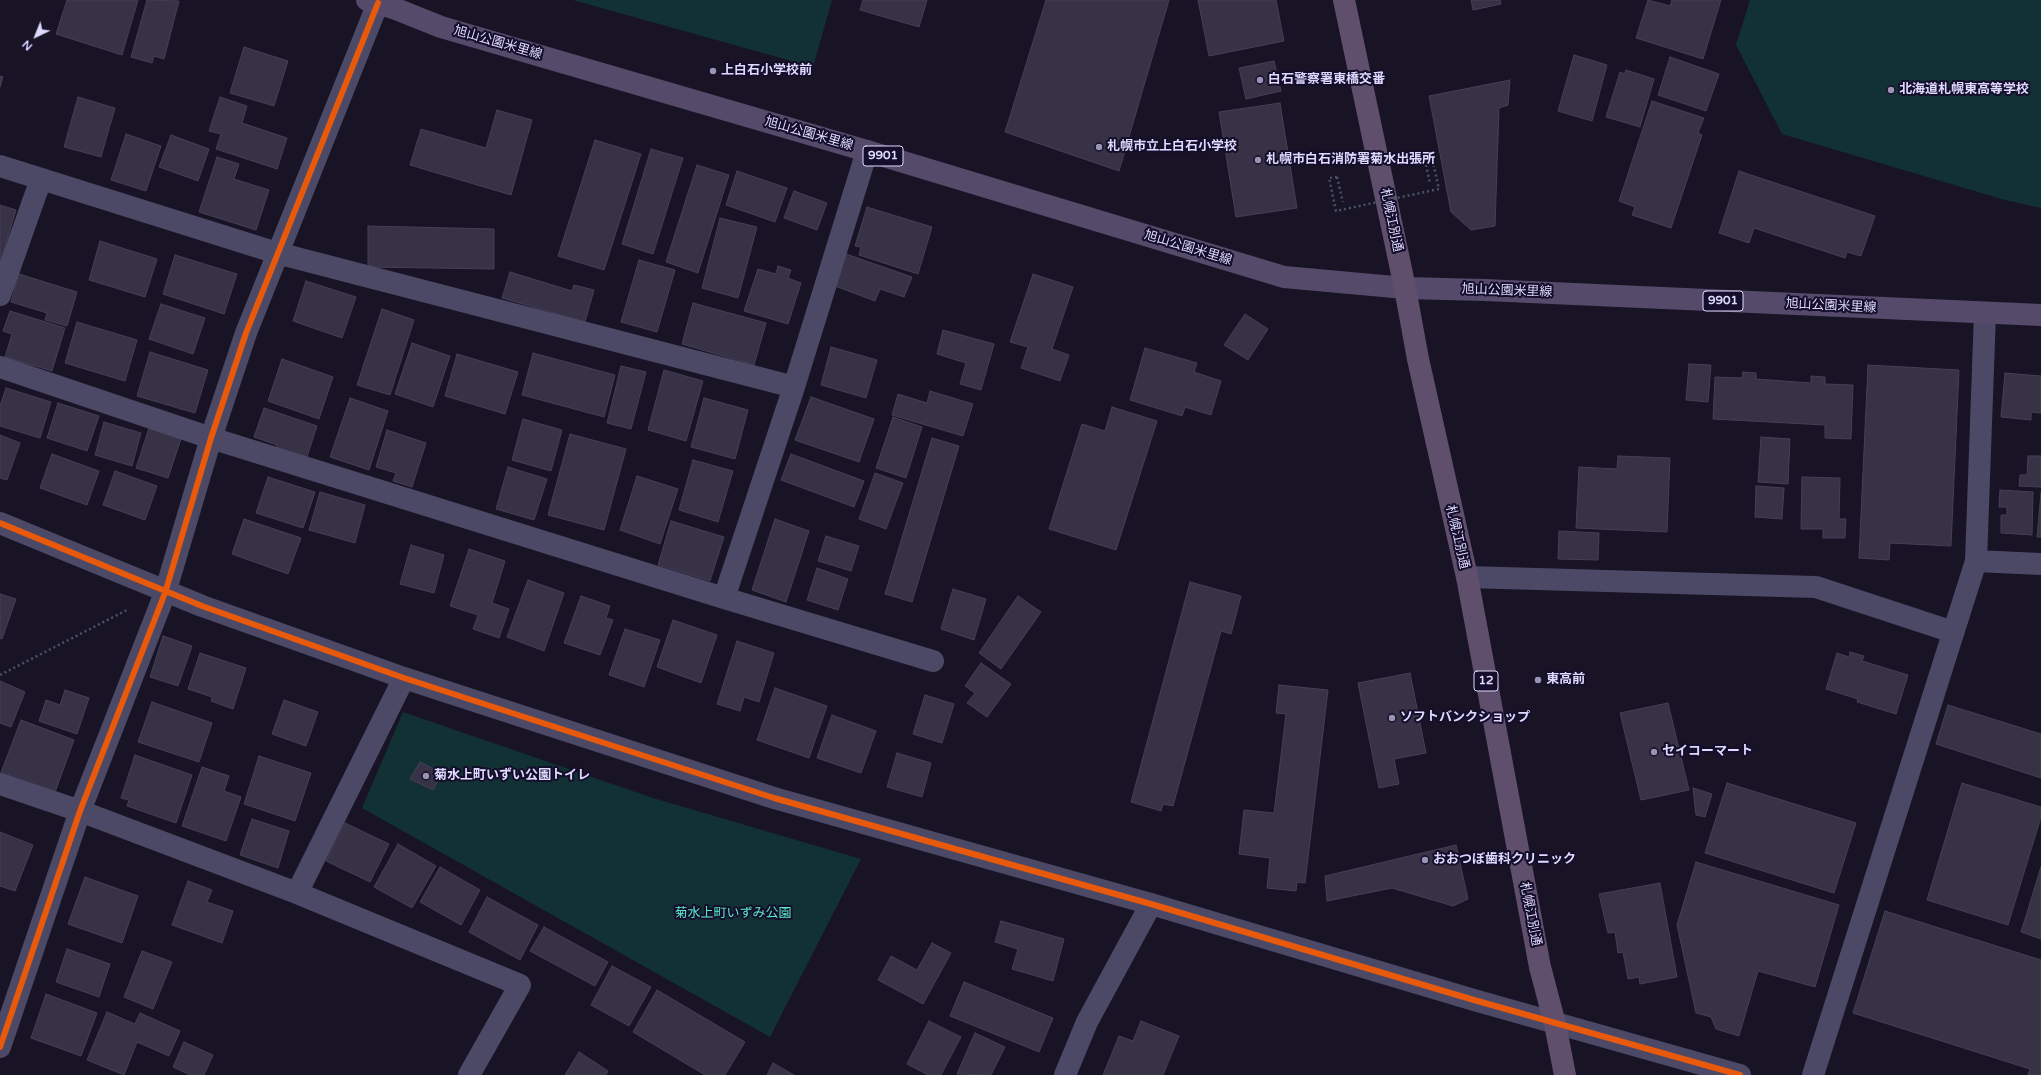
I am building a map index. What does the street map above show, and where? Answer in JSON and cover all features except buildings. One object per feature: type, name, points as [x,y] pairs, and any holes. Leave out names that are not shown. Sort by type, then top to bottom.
[{"type":"highway","name":"札幌江別通","points":[[1344,0],[1405,288],[1418,359],[1466,577],[1540,967],[1555,1024],[1565,1075]]},
{"type":"main road","name":"旭山公園米里線","points":[[385,3],[441,28],[867,151],[1284,277],[1343,281],[1405,288],[1485,290],[2041,315]]},
{"type":"street","points":[[0,1047],[80,811],[166,593],[211,438],[246,333],[277,254],[385,3]]},
{"type":"street","points":[[724,598],[794,387],[867,151]]},
{"type":"street","points":[[0,166],[277,254],[794,387]]},
{"type":"street","points":[[0,295],[41,179]]},
{"type":"street","points":[[1813,1075],[1976,561],[1985,313]]},
{"type":"street","points":[[0,367],[211,438],[724,598],[933,661]]},
{"type":"street","points":[[0,524],[166,593],[404,678],[774,798],[1151,904],[1555,1024],[1740,1075]]},
{"type":"street","points":[[1976,561],[2041,564]]},
{"type":"street","points":[[1466,577],[1816,587],[1953,632]]},
{"type":"street","points":[[298,893],[404,678]]},
{"type":"street","points":[[0,784],[80,811],[298,893],[520,985],[469,1075]]},
{"type":"street","points":[[1065,1075],[1087,1022],[1151,904]]},
{"type":"path","points":[[1343,202],[1337,176],[1329,178],[1336,211],[1439,189],[1432,158],[1425,160],[1430,184]]},
{"type":"path","points":[[0,675],[129,609]]},
{"type":"green space","points":[[573,0],[832,0],[813,67]]},
{"type":"green space","name":"北海道札幌東高等学校","points":[[1750,0],[2041,0],[2041,208],[2005,200],[1782,134],[1736,45]]},
{"type":"green space","name":"菊水上町いずみ公園","points":[[403,712],[653,798],[861,859],[770,1037],[362,808]]},
{"type":"cycle path","points":[[0,1047],[80,811],[165,593],[211,438],[246,333],[378,3]]},
{"type":"cycle path","points":[[0,523],[202,606],[404,678],[774,798],[1151,904],[1474,1000],[1740,1075]]},
{"type":"place","name":"上白石小学校前","points":[[713,71]]},
{"type":"place","name":"白石警察署東橋交番","points":[[1260,80]]},
{"type":"place","name":"北海道札幌東高等学校","points":[[1891,90]]},
{"type":"place","name":"札幌市立上白石小学校","points":[[1099,147]]},
{"type":"place","name":"札幌市白石消防署菊水出張所","points":[[1258,160]]},
{"type":"place","name":"東高前","points":[[1538,680]]},
{"type":"place","name":"ソフトバンクショップ","points":[[1392,718]]},
{"type":"place","name":"セイコーマート","points":[[1654,752]]},
{"type":"place","name":"菊水上町いずい公園トイレ","points":[[426,776]]},
{"type":"place","name":"おおつぼ歯科クリニック","points":[[1425,860]]}]
